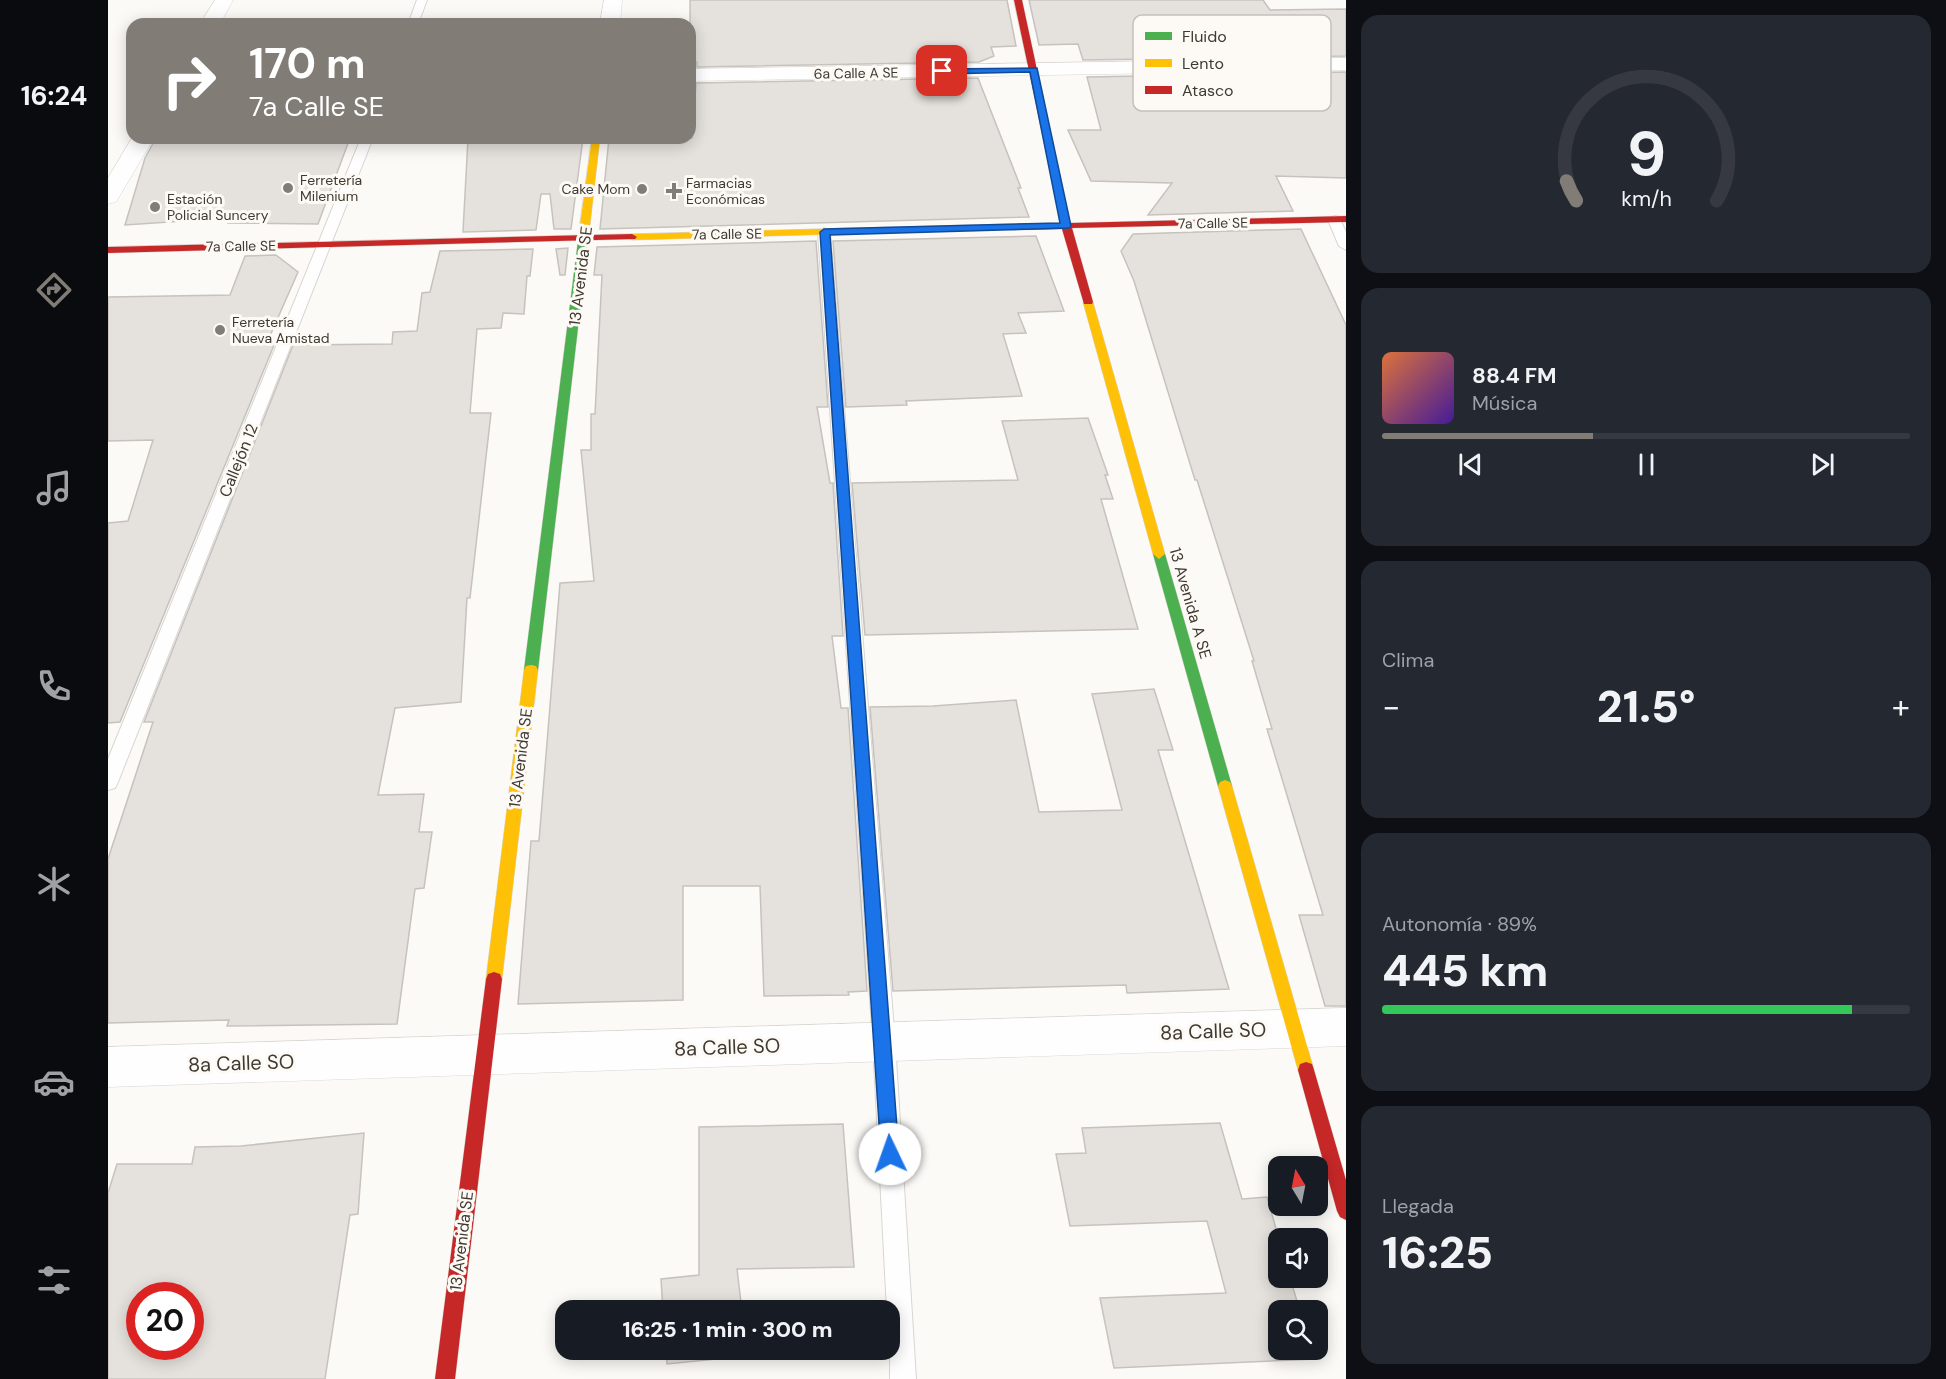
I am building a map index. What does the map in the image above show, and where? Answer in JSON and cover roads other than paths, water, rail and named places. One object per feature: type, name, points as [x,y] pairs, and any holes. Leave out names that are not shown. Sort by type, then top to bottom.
[{"type":"street","points":[[214,18],[224,0]]},
{"type":"street","points":[[611,18],[613,0]]},
{"type":"street","name":"13 Avenida A SE","points":[[1018,0],[1066,226],[1346,1211]]},
{"type":"street","name":"6a Calle A SE","points":[[1331,64],[1346,64]]},
{"type":"street","name":"6a Calle A SE","points":[[696,75],[1133,67]]},
{"type":"street","points":[[108,197],[139,144]]},
{"type":"street","name":"13 Avenida SE","points":[[445,1379],[595,144]]},
{"type":"street","name":"7a Calle SE","points":[[108,250],[1340,220]]},
{"type":"street","name":"8a Calle SO","points":[[108,1067],[1346,1027]]},
{"type":"lane","points":[[415,18],[422,0]]},
{"type":"lane","name":"Callejón 12","points":[[108,782],[366,144]]},
{"type":"lane","points":[[1340,220],[1346,246]]},
{"type":"lane","points":[[824,232],[884,1041],[903,1379]]},
{"type":"place","name":"Ferretería Milenium","points":[[288,188]]},
{"type":"place","name":"Cake Mom","points":[[642,189]]},
{"type":"place","name":"Farmacias Económicas","points":[[674,191]]},
{"type":"place","name":"Estación Policial Suncery","points":[[155,207]]},
{"type":"place","name":"Ferretería Nueva Amistad","points":[[220,330]]}]
